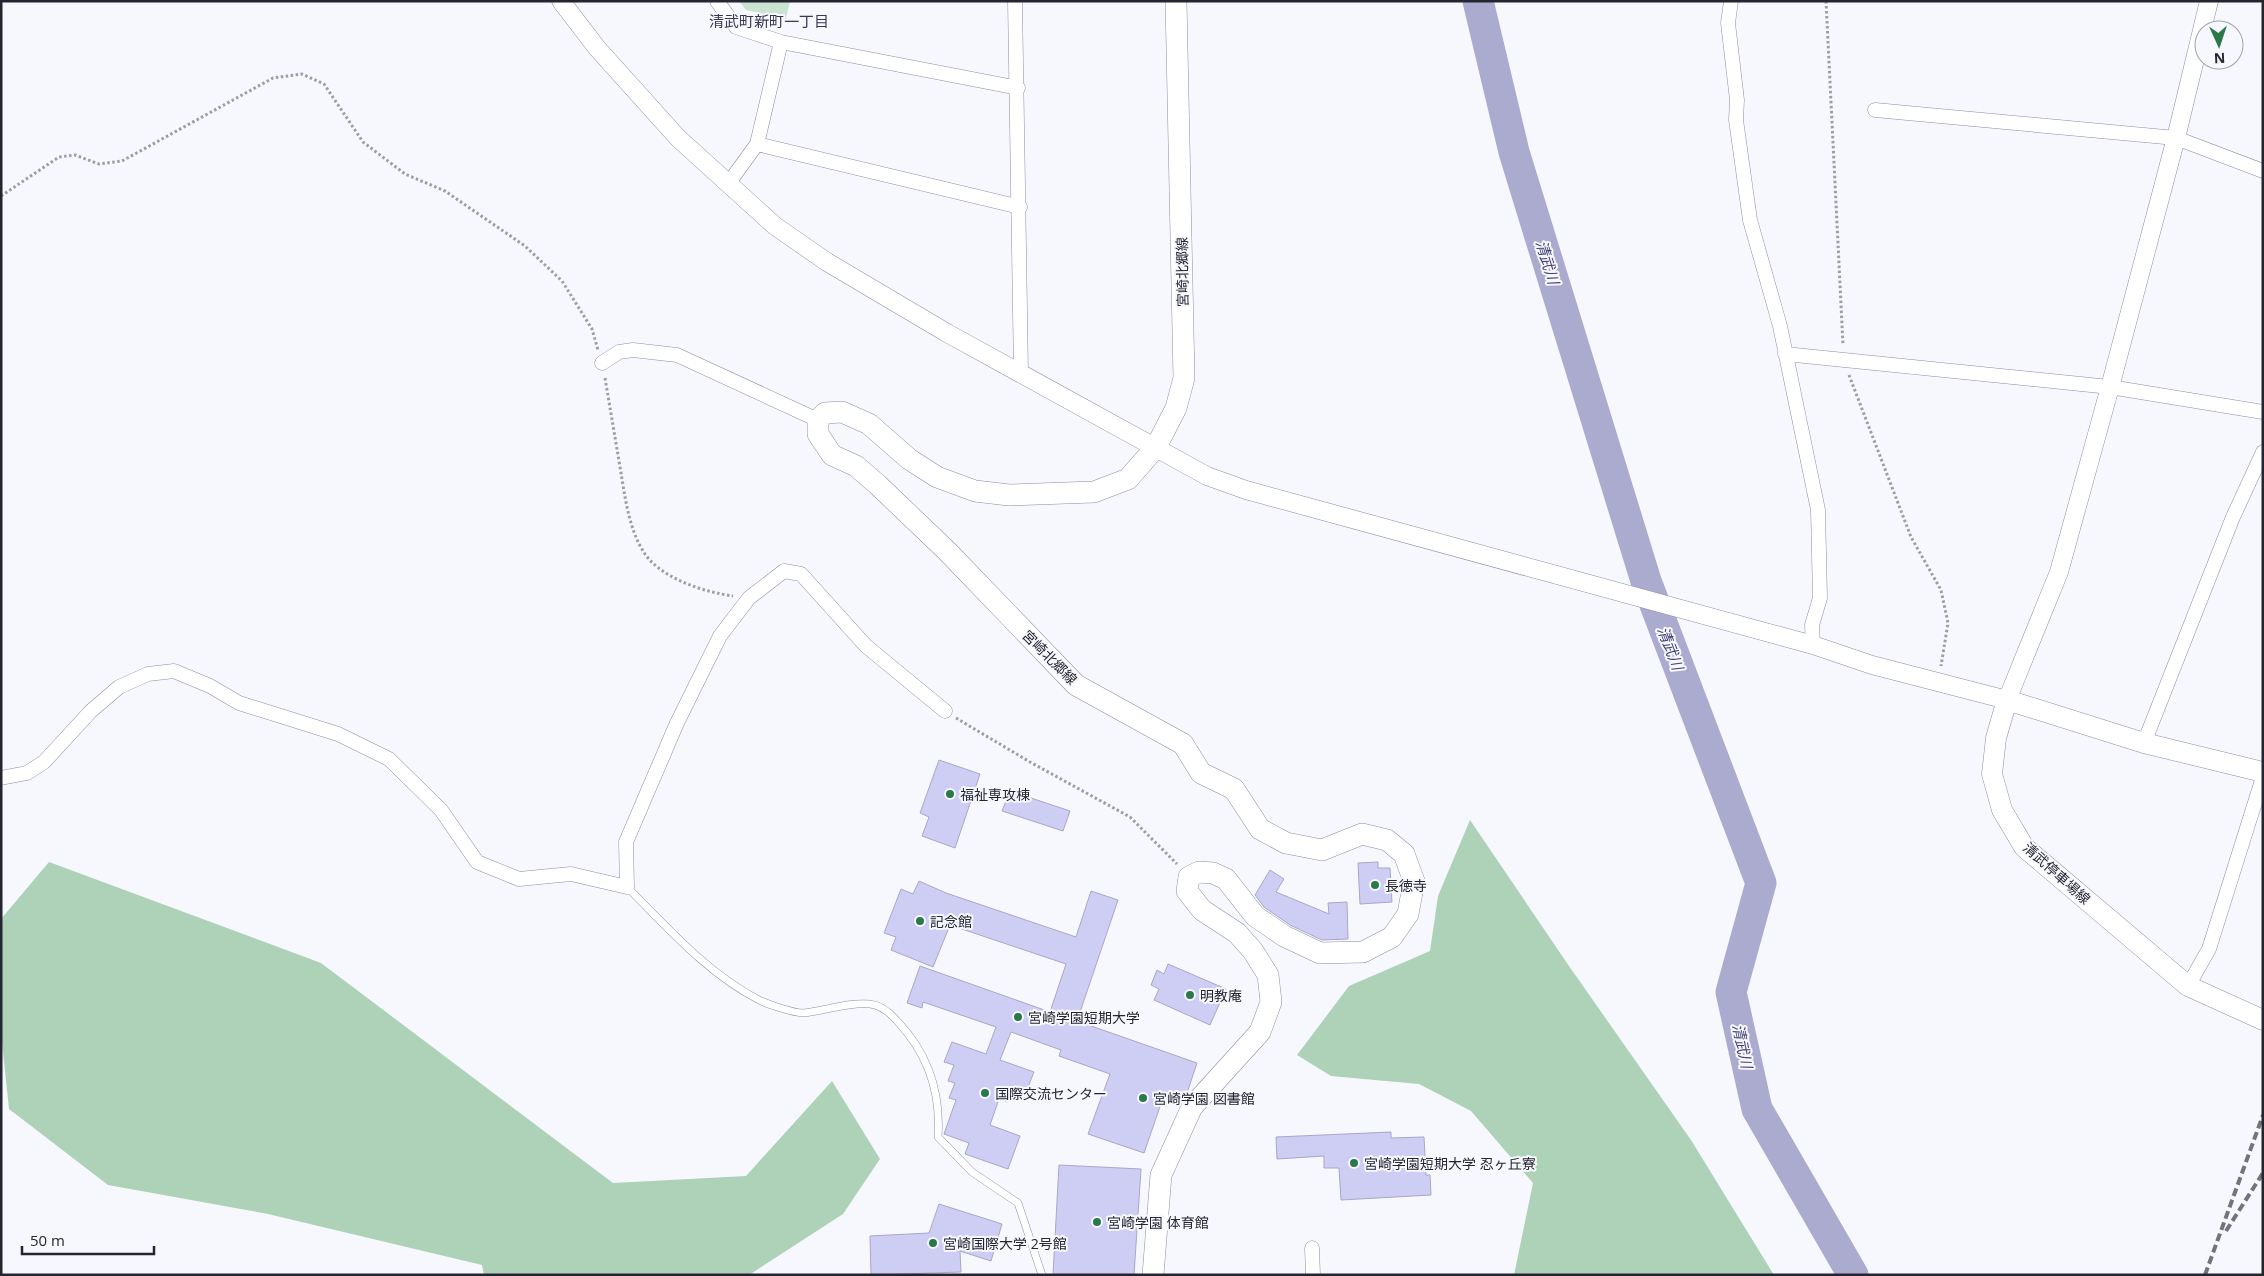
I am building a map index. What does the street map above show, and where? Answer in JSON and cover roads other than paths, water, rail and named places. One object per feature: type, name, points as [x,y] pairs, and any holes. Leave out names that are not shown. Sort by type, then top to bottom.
[{"type":"main road","name":"宮崎北郷線","points":[[1153,1275],[1160,1175],[1192,1107],[1260,1032],[1271,1002],[1268,974],[1253,952],[1237,934],[1202,910],[1187,891],[1189,877],[1199,872],[1212,873],[1226,879],[1256,916],[1284,936],[1320,953],[1364,952],[1392,936],[1408,914],[1414,881],[1404,854],[1388,840],[1362,834],[1322,850],[1286,843],[1260,829],[1234,789],[1200,774],[1183,744],[1076,684],[947,550],[878,485],[856,466],[832,455],[818,434],[818,420],[825,413],[842,412],[868,424],[909,459],[937,477],[975,491],[1009,495],[1094,492],[1128,479],[1156,447],[1176,408],[1184,378],[1176,1]]},
{"type":"main road","points":[[2007,700],[2144,743],[2262,783]]},
{"type":"main road","name":"清武停車場線","points":[[2007,700],[1996,738],[1992,774],[2002,810],[2024,848],[2188,986],[2263,1020]]},
{"type":"street","points":[[561,1],[597,48],[678,138],[775,226],[827,262],[947,333],[1207,476],[1246,490],[1813,645],[1872,665],[2007,700],[2059,572],[2176,138],[2209,1]]},
{"type":"street","points":[[717,1],[736,27],[781,42],[1018,88]]},
{"type":"street","points":[[1015,1],[1020,207],[1021,373]]},
{"type":"street","points":[[1730,1],[1728,23],[1737,100],[1736,120],[1750,220],[1780,326],[1818,510],[1820,598],[1812,625],[1813,645]]},
{"type":"street","points":[[728,184],[757,144],[781,42]]},
{"type":"street","points":[[1875,110],[2176,138],[2263,171]]},
{"type":"street","points":[[757,144],[1020,207]]},
{"type":"street","points":[[602,362],[619,352],[633,350],[677,354],[818,420]]},
{"type":"street","points":[[1785,354],[2110,387],[2263,412]]},
{"type":"street","points":[[2144,743],[2233,517],[2263,452]]},
{"type":"street","points":[[1,778],[27,773],[44,762],[92,711],[119,687],[148,674],[174,671],[210,686],[239,702],[338,734],[389,759],[441,810],[477,862],[519,879],[571,874],[627,887],[626,842],[677,723],[720,636],[749,598],[784,571],[801,574],[866,646],[945,712]]},
{"type":"street","points":[[2188,986],[2209,949],[2262,783]]},
{"type":"street","points":[[1312,1248],[1313,1275]]},
{"type":"lane","points":[[627,887],[720,975],[760,1001],[801,1013],[852,1004],[873,1004],[891,1015],[911,1035],[929,1066],[940,1113],[938,1137],[972,1172],[1018,1204],[1042,1275]]},
{"type":"waterway","name":"清武川","points":[[1478,1],[1514,152],[1646,581],[1761,883],[1731,992],[1757,1109],[1853,1275]]},
{"type":"railway","points":[[2205,1275],[2263,1115]]},
{"type":"railway","points":[[2226,1231],[2263,1173]]},
{"type":"place","name":"福祉専攻棟","points":[[950,794]]},
{"type":"place","name":"長徳寺","points":[[1375,885]]},
{"type":"place","name":"記念館","points":[[920,921]]},
{"type":"place","name":"明教庵","points":[[1190,995]]},
{"type":"place","name":"宮崎学園短期大学","points":[[1018,1017]]},
{"type":"place","name":"国際交流センター","points":[[985,1093]]},
{"type":"place","name":"宮崎学園 図書館","points":[[1143,1098]]},
{"type":"place","name":"宮崎学園短期大学 忍ヶ丘寮","points":[[1354,1163]]},
{"type":"place","name":"宮崎学園 体育館","points":[[1097,1222]]},
{"type":"place","name":"宮崎国際大学 2号館","points":[[933,1243]]},
{"type":"district","name":"清武町新町一丁目","points":[[769,21]]}]
